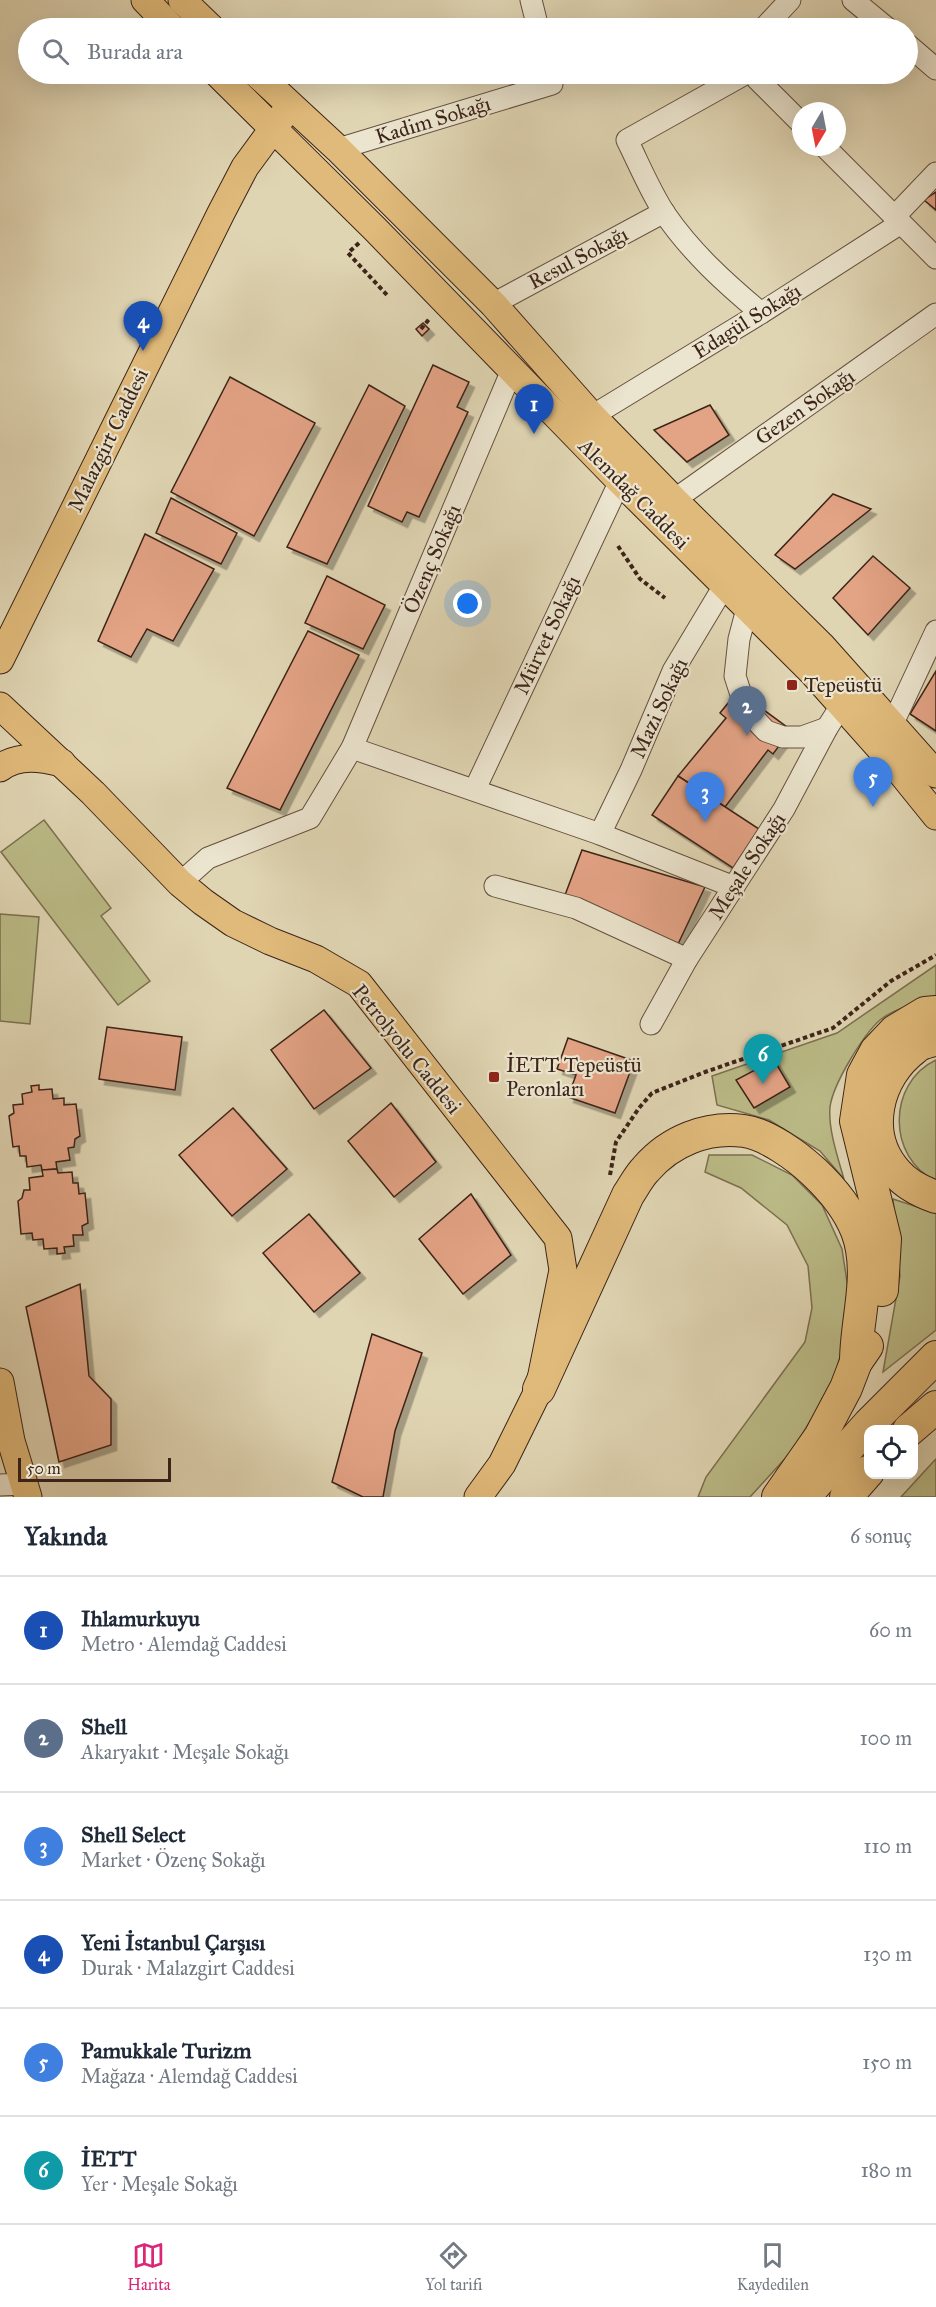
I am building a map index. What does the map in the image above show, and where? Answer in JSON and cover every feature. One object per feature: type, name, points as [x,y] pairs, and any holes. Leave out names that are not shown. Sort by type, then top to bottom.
[{"type":"highway","points":[[778,1497],[820,1437],[846,1388],[856,1362],[866,1349],[877,1325],[885,1239],[856,1121],[863,1075],[876,1051],[895,1031],[925,1013],[936,1012]]},
{"type":"highway","points":[[936,1040],[916,1046],[897,1065],[880,1092],[876,1123],[884,1152],[897,1173],[920,1191],[936,1197]]},
{"type":"highway","points":[[539,1389],[628,1195],[646,1168],[665,1150],[691,1136],[717,1130],[746,1131],[799,1158],[824,1181],[847,1209],[863,1252],[864,1284],[856,1341],[856,1362]]},
{"type":"highway","points":[[804,1497],[869,1424],[936,1357]]},
{"type":"highway","points":[[846,1497],[864,1477]]},
{"type":"highway","points":[[862,1497],[871,1479]]},
{"type":"main road","points":[[145,0],[162,18]]},
{"type":"main road","points":[[184,1],[201,18]]},
{"type":"main road","name":"Alemdağ Caddesi","points":[[228,84],[375,229],[620,481],[813,673],[894,764],[936,816]]},
{"type":"main road","name":"Alemdağ Caddesi","points":[[267,84],[338,149],[493,304],[592,416],[821,645],[936,774]]},
{"type":"main road","points":[[273,128],[290,106]]},
{"type":"main road","name":"Malazgirt Caddesi","points":[[1,655],[221,213],[246,167],[273,128]]},
{"type":"main road","name":"Petrolyolu Caddesi","points":[[0,706],[63,763],[180,882],[233,923],[316,959],[359,984],[558,1238],[563,1270],[539,1389],[502,1464],[478,1497]]},
{"type":"main road","points":[[0,768],[20,759],[36,758],[63,763]]},
{"type":"main road","points":[[0,1382],[17,1489]]},
{"type":"street","points":[[531,0],[536,18]]},
{"type":"street","points":[[773,18],[790,0]]},
{"type":"street","points":[[853,0],[875,18]]},
{"type":"street","points":[[918,54],[936,69]]},
{"type":"street","name":"Kadim Sokağı","points":[[338,149],[552,84]]},
{"type":"street","points":[[727,84],[627,140],[664,212],[693,251],[761,313]]},
{"type":"street","points":[[762,84],[792,114]]},
{"type":"street","points":[[834,156],[936,258]]},
{"type":"street","name":"Edagül Sokağı","points":[[592,416],[761,313],[897,220],[936,173]]},
{"type":"street","name":"Resul Sokağı","points":[[493,304],[664,212]]},
{"type":"street","name":"Gezen Sokağı","points":[[674,500],[936,314]]},
{"type":"street","name":"Özenç Sokağı","points":[[180,882],[208,858],[310,818],[352,748],[512,370]]},
{"type":"street","name":"Mürvet Sokağı","points":[[475,789],[620,481]]},
{"type":"street","name":"Mazi Sokağı","points":[[600,834],[631,770],[673,671],[724,586]]},
{"type":"street","points":[[747,609],[739,639],[735,676],[746,710],[766,731],[783,737],[802,737],[827,728]]},
{"type":"street","points":[[892,723],[936,631]]},
{"type":"street","name":"Meşale Sokağı","points":[[651,1024],[687,959],[784,808],[841,706]]},
{"type":"street","points":[[352,748],[600,834],[734,887]]},
{"type":"street","points":[[495,886],[576,908],[687,959]]},
{"type":"path","points":[[361,265],[387,295]]},
{"type":"path","points":[[618,546],[640,579],[665,598]]},
{"type":"path","points":[[610,1178],[616,1142],[652,1093],[705,1072],[833,1028],[891,981],[936,955]]},
{"type":"green space","points":[[44,820],[111,908],[101,916],[150,981],[118,1005],[1,852]]},
{"type":"green space","points":[[0,914],[39,917],[30,1024],[0,1021]]},
{"type":"green space","points":[[936,965],[936,1000],[907,1006],[880,1020],[858,1048],[832,1097],[830,1125],[844,1179],[820,1151],[769,1120],[717,1105],[712,1076],[837,1033]]},
{"type":"green space","points":[[936,1060],[936,1181],[920,1170],[908,1156],[899,1121],[908,1085],[920,1071]]},
{"type":"green space","points":[[709,1155],[752,1155],[792,1175],[822,1205],[842,1249],[852,1315],[831,1388],[791,1452],[750,1497],[698,1497],[706,1477],[805,1342],[812,1308],[808,1266],[787,1225],[741,1188],[705,1172]]},
{"type":"green space","points":[[893,1199],[936,1213],[936,1330],[883,1372],[900,1276]]},
{"type":"green space","points":[[936,1459],[936,1497],[901,1497],[918,1479]]},
{"type":"building","points":[[936,192],[936,210],[924,200]]},
{"type":"building","points":[[423,323],[429,329],[422,336],[416,329]]},
{"type":"building","points":[[433,365],[469,382],[457,407],[468,412],[419,517],[407,512],[402,522],[368,506]]},
{"type":"building","points":[[230,377],[315,423],[254,536],[171,492]]},
{"type":"building","points":[[369,385],[405,406],[327,564],[287,547]]},
{"type":"building","points":[[710,405],[729,435],[687,462],[654,430]]},
{"type":"building","points":[[833,494],[871,509],[795,569],[775,555]]},
{"type":"building","points":[[171,498],[237,533],[221,564],[156,533]]},
{"type":"building","points":[[145,534],[214,569],[173,641],[147,629],[131,657],[98,641]]},
{"type":"building","points":[[873,556],[910,588],[868,635],[833,598]]},
{"type":"building","points":[[327,576],[385,605],[363,649],[305,623]]},
{"type":"building","points":[[308,631],[359,655],[280,810],[227,788]]},
{"type":"building","points":[[936,671],[936,731],[910,714]]},
{"type":"building","points":[[738,691],[791,730],[773,754],[768,750],[725,807],[678,776],[726,718],[720,713]]},
{"type":"building","points":[[678,776],[759,829],[733,868],[652,815]]},
{"type":"building","points":[[582,850],[705,887],[678,944],[565,895]]},
{"type":"building","points":[[324,1010],[371,1068],[314,1109],[271,1050]]},
{"type":"building","points":[[107,1027],[182,1037],[175,1090],[99,1079]]},
{"type":"building","points":[[568,1038],[634,1061],[615,1113],[568,1097],[576,1075],[557,1069]]},
{"type":"building","points":[[774,1060],[790,1087],[754,1108],[736,1080]]},
{"type":"building","points":[[39,1085],[39,1090],[52,1089],[53,1099],[64,1098],[64,1105],[76,1104],[80,1136],[75,1139],[74,1147],[68,1148],[70,1160],[56,1162],[57,1169],[42,1170],[41,1165],[27,1167],[26,1156],[20,1156],[19,1146],[13,1147],[9,1116],[14,1113],[13,1105],[23,1104],[22,1094],[32,1092],[31,1086]]},
{"type":"building","points":[[391,1103],[436,1162],[394,1197],[348,1141]]},
{"type":"building","points":[[233,1108],[287,1169],[232,1216],[179,1155]]},
{"type":"building","points":[[57,1169],[58,1173],[72,1172],[73,1183],[78,1183],[79,1194],[85,1193],[88,1223],[82,1226],[83,1235],[73,1235],[74,1246],[64,1247],[65,1253],[57,1254],[57,1248],[44,1249],[43,1239],[33,1240],[32,1233],[21,1234],[18,1201],[22,1198],[24,1190],[30,1190],[29,1178],[43,1176],[42,1170]]},
{"type":"building","points":[[471,1194],[511,1255],[463,1294],[419,1239]]},
{"type":"building","points":[[309,1214],[360,1273],[314,1312],[263,1253]]},
{"type":"building","points":[[80,1284],[89,1376],[111,1399],[111,1445],[59,1462],[26,1307]]},
{"type":"building","points":[[372,1334],[422,1353],[395,1431],[383,1497],[363,1497],[332,1482]]},
{"type":"place","name":"Yeni İstanbul Çarşısı","points":[[143,351]]},
{"type":"place","name":"Ihlamurkuyu","points":[[534,434]]},
{"type":"place","name":"Tepeüstü","points":[[792,685]]},
{"type":"place","name":"Shell","points":[[747,736]]},
{"type":"place","name":"Pamukkale Turizm","points":[[873,807]]},
{"type":"place","name":"Shell Select","points":[[705,822]]},
{"type":"place","name":"İETT Tepeüstü Peronları","points":[[494,1077]]},
{"type":"place","name":"İETT","points":[[763,1084]]}]
